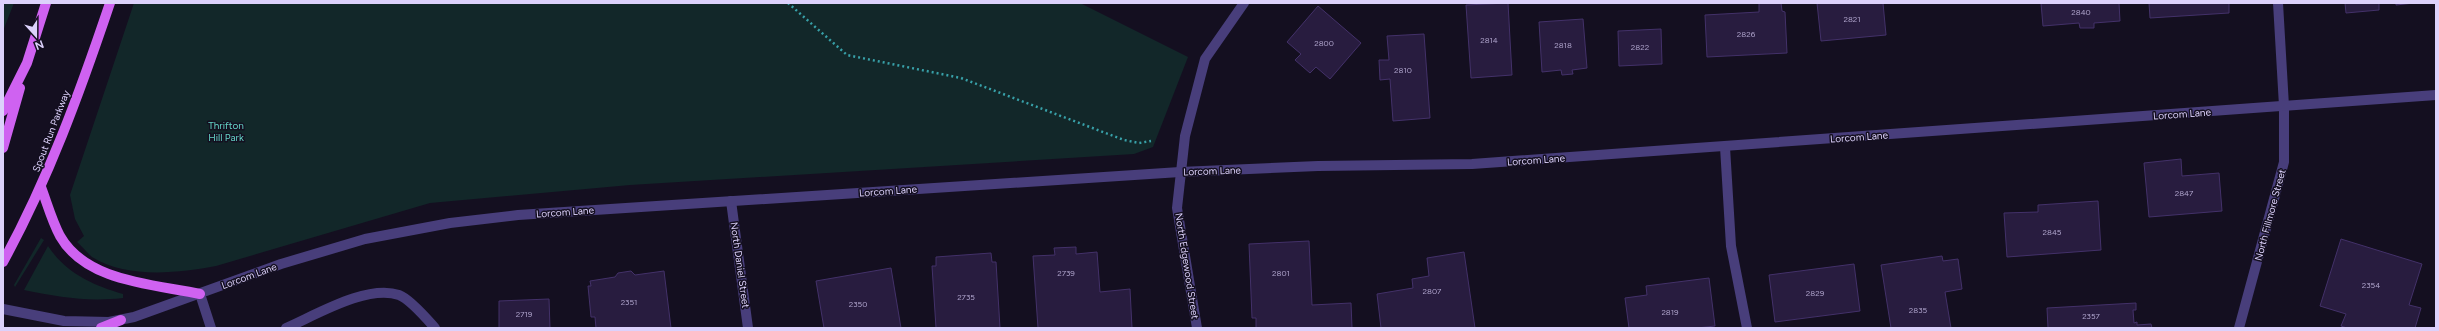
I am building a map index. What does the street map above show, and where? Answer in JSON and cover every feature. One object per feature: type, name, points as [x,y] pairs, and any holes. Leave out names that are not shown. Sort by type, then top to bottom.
[{"type":"main road","points":[[3,148],[46,3]]},
{"type":"main road","name":"Spout Run Parkway","points":[[3,262],[41,187],[78,94],[110,3]]},
{"type":"main road","points":[[3,111],[27,63]]},
{"type":"main road","points":[[41,187],[59,235],[70,250],[86,264],[112,275],[200,294]]},
{"type":"main road","points":[[101,328],[121,320]]},
{"type":"street","name":"North Edgewood Street","points":[[1197,328],[1178,221],[1180,172],[1188,122],[1205,59],[1244,3]]},
{"type":"street","name":"North Fillmore Street","points":[[2239,328],[2284,162],[2284,106],[2278,3]]},
{"type":"street","name":"Lorcom Lane","points":[[3,309],[80,323],[121,320],[308,256],[365,239],[424,227],[518,215],[1180,172],[1318,166],[1472,164],[1725,147],[2436,94]]},
{"type":"street","points":[[1725,147],[1731,246],[1747,328]]},
{"type":"street","name":"North Daniel Street","points":[[731,201],[748,328]]},
{"type":"street","points":[[286,328],[359,296],[383,292],[400,295],[436,328]]},
{"type":"street","points":[[200,294],[211,328]]},
{"type":"path","points":[[788,3],[847,56],[961,78],[1124,140],[1140,143],[1151,141]]},
{"type":"green space","points":[[3,3],[14,3],[3,31]]},
{"type":"green space","name":"Thrifton Hill Park","points":[[134,3],[1080,3],[1188,57],[1153,147],[1134,154],[630,185],[430,203],[216,266],[186,271],[153,272],[121,269],[92,257],[77,242],[84,236],[75,219],[70,195]]},
{"type":"green space","points":[[41,238],[44,240],[15,287],[14,285]]},
{"type":"green space","points":[[48,246],[71,271],[90,282],[123,294],[123,298],[85,299],[49,295],[24,290]]},
{"type":"building","points":[[1508,3],[1512,75],[1471,78],[1466,5]]},
{"type":"building","points":[[1759,3],[1781,3],[1782,11],[1785,12],[1787,53],[1707,57],[1705,15],[1759,12]]},
{"type":"building","points":[[1817,3],[1883,3],[1886,35],[1821,41]]},
{"type":"building","points":[[2041,3],[2119,3],[2120,21],[2094,23],[2094,28],[2080,28],[2079,23],[2043,26]]},
{"type":"building","points":[[2149,3],[2229,3],[2229,13],[2150,18]]},
{"type":"building","points":[[2345,3],[2379,3],[2379,10],[2346,13]]},
{"type":"building","points":[[2396,3],[2414,3],[2396,5]]},
{"type":"building","points":[[1318,6],[1361,43],[1330,79],[1316,67],[1310,73],[1295,60],[1301,54],[1287,42]]},
{"type":"building","points":[[1583,19],[1587,68],[1572,70],[1573,74],[1562,75],[1561,70],[1542,72],[1539,22]]},
{"type":"building","points":[[1661,29],[1662,64],[1619,66],[1618,31]]},
{"type":"building","points":[[1424,34],[1430,118],[1393,121],[1390,79],[1380,80],[1379,60],[1389,60],[1387,36]]},
{"type":"building","points":[[2181,159],[2182,176],[2219,173],[2222,211],[2149,217],[2144,163]]},
{"type":"building","points":[[2098,201],[2101,250],[2007,257],[2004,213],[2038,212],[2038,205]]},
{"type":"building","points":[[2341,239],[2422,264],[2409,305],[2421,308],[2415,328],[2347,328],[2341,326],[2346,314],[2320,306]]},
{"type":"building","points":[[1309,241],[1312,305],[1351,303],[1352,328],[1256,328],[1256,318],[1252,318],[1249,244]]},
{"type":"building","points":[[1076,247],[1076,254],[1097,252],[1100,292],[1130,289],[1132,328],[1038,328],[1033,256],[1055,255],[1054,248]]},
{"type":"building","points":[[1464,252],[1475,328],[1381,328],[1377,294],[1413,288],[1412,279],[1429,276],[1427,258]]},
{"type":"building","points":[[991,253],[992,262],[996,262],[1000,328],[936,328],[932,266],[936,266],[936,257]]},
{"type":"building","points":[[1942,256],[1943,261],[1958,259],[1962,289],[1945,292],[1951,328],[1891,328],[1881,265]]},
{"type":"building","points":[[1854,264],[1860,311],[1775,322],[1769,275]]},
{"type":"building","points":[[891,268],[901,328],[824,328],[816,281]]},
{"type":"building","points":[[631,271],[635,275],[664,271],[671,328],[596,328],[595,317],[591,317],[588,286],[591,286],[590,281],[615,277],[618,273]]},
{"type":"building","points":[[1709,278],[1715,326],[1697,328],[1629,328],[1625,298],[1647,295],[1646,286]]},
{"type":"building","points":[[549,299],[550,328],[499,328],[499,301]]},
{"type":"building","points":[[2136,303],[2136,310],[2133,310],[2134,323],[2137,322],[2137,325],[2151,324],[2152,328],[2048,328],[2047,308]]}]
